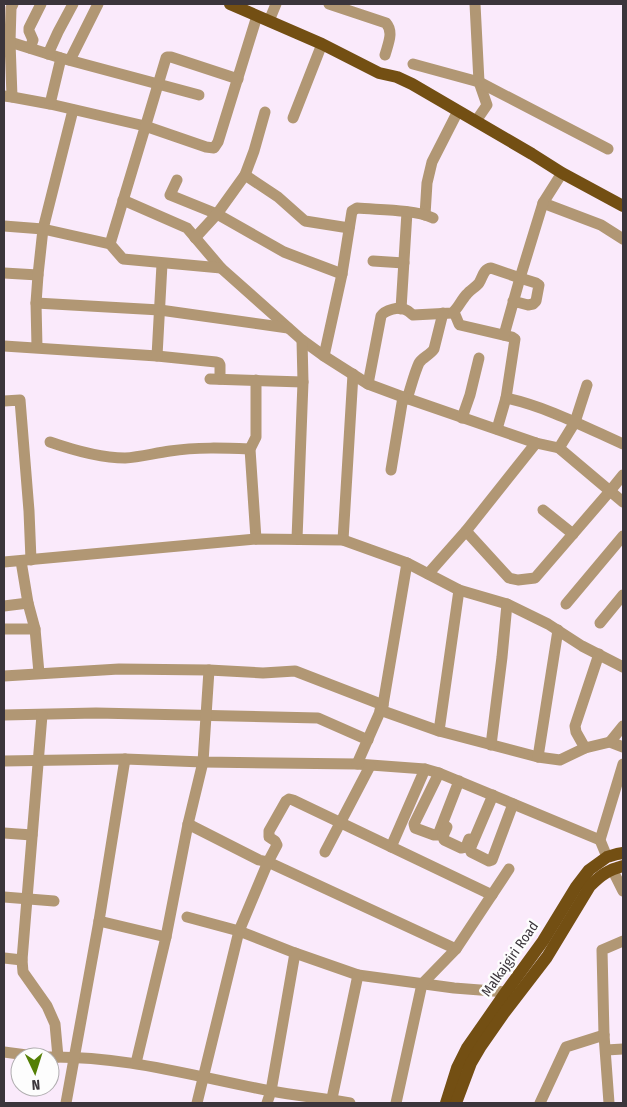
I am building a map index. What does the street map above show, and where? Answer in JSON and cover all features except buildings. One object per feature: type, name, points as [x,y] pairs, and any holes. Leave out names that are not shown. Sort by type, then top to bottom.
[{"type":"main road","points":[[230,4],[322,44],[379,73],[397,77],[412,84],[562,173],[623,206]]},
{"type":"main road","name":"Malkajgiri Road","points":[[446,1103],[461,1059],[543,941],[576,887],[589,870],[607,857],[623,853]]},
{"type":"main road","name":"Malkajgiri Road","points":[[456,1103],[471,1063],[481,1046],[547,957],[590,886],[600,876],[618,868]]},
{"type":"street","points":[[13,4],[11,8],[8,96],[145,126],[214,148],[218,142],[238,79],[263,18],[276,4]]},
{"type":"street","points":[[30,48],[33,40],[29,28],[41,4]]},
{"type":"street","points":[[48,54],[73,4]]},
{"type":"street","points":[[50,104],[66,59],[98,4]]},
{"type":"street","points":[[329,4],[386,23],[391,31],[385,55]]},
{"type":"street","points":[[475,4],[479,82],[487,105]]},
{"type":"street","points":[[10,42],[198,95]]},
{"type":"street","points":[[293,118],[322,44]]},
{"type":"street","points":[[110,244],[167,57],[169,56],[238,79]]},
{"type":"street","points":[[414,64],[479,82],[608,149]]},
{"type":"street","points":[[476,121],[487,105],[512,99]]},
{"type":"street","points":[[37,347],[36,303],[43,229],[73,110]]},
{"type":"street","points":[[324,356],[342,274],[352,212],[357,208],[407,212],[429,216],[427,183],[432,162],[458,111]]},
{"type":"street","points":[[195,238],[217,214],[246,174],[265,112]]},
{"type":"street","points":[[504,335],[543,203],[562,173]]},
{"type":"street","points":[[246,174],[278,197],[305,220],[349,228]]},
{"type":"street","points":[[176,180],[170,195],[217,214],[284,252],[342,274]]},
{"type":"street","points":[[123,200],[187,228],[221,268],[302,340],[368,384],[536,443],[559,448],[623,502]]},
{"type":"street","points":[[543,203],[601,225],[623,239]]},
{"type":"street","points":[[402,309],[407,212]]},
{"type":"street","points":[[4,226],[43,229],[110,244],[123,259],[221,268]]},
{"type":"street","points":[[373,261],[404,263]]},
{"type":"street","points":[[157,356],[162,264]]},
{"type":"street","points":[[391,470],[405,398],[421,361],[434,349],[449,312],[479,282],[488,268],[539,285],[536,301],[533,304],[513,301]]},
{"type":"street","points":[[4,273],[38,275]]},
{"type":"street","points":[[36,303],[160,310],[289,328]]},
{"type":"street","points":[[368,384],[380,316],[386,311],[402,309],[413,315],[449,312]]},
{"type":"street","points":[[449,312],[460,324],[504,335],[515,340],[506,398],[497,429]]},
{"type":"street","points":[[297,539],[303,382],[302,340]]},
{"type":"street","points":[[4,346],[157,356],[219,363],[215,379],[303,382]]},
{"type":"street","points":[[462,418],[480,358]]},
{"type":"street","points":[[343,540],[353,374]]},
{"type":"street","points":[[256,380],[256,437],[250,449],[256,539]]},
{"type":"street","points":[[559,448],[575,422],[588,385]]},
{"type":"street","points":[[506,398],[552,412],[623,444]]},
{"type":"street","points":[[4,400],[20,400],[29,511],[26,560],[28,603],[35,629],[39,673]]},
{"type":"street","points":[[50,442],[95,454],[126,458],[172,450],[218,447],[250,449]]},
{"type":"street","points":[[428,574],[466,531],[536,443]]},
{"type":"street","points":[[466,531],[510,578],[518,580],[534,578],[623,475]]},
{"type":"street","points":[[543,510],[573,534]]},
{"type":"street","points":[[566,604],[623,536]]},
{"type":"street","points":[[4,562],[256,539],[343,540],[407,563],[459,590],[507,604],[623,667]]},
{"type":"street","points":[[357,764],[382,707],[407,563]]},
{"type":"street","points":[[439,731],[459,590]]},
{"type":"street","points":[[600,623],[623,595]]},
{"type":"street","points":[[4,606],[28,603]]},
{"type":"street","points":[[491,745],[507,604]]},
{"type":"street","points":[[4,629],[35,629]]},
{"type":"street","points":[[538,757],[558,630]]},
{"type":"street","points":[[585,748],[576,732],[575,726],[598,654]]},
{"type":"street","points":[[4,676],[118,669],[209,670],[263,673],[295,671],[439,731],[538,757],[560,760],[585,748],[610,742],[623,747]]},
{"type":"street","points":[[136,1063],[166,937],[188,824],[203,762],[209,670]]},
{"type":"street","points":[[4,715],[96,713],[318,718],[368,740]]},
{"type":"street","points":[[42,714],[22,960],[23,972],[47,1006],[56,1024],[57,1047]]},
{"type":"street","points":[[610,742],[623,726]]},
{"type":"street","points":[[66,1103],[99,921],[125,759]]},
{"type":"street","points":[[4,761],[125,759],[357,764],[426,769],[462,782],[600,840]]},
{"type":"street","points":[[607,857],[600,840],[620,788],[623,764]]},
{"type":"street","points":[[325,852],[370,766]]},
{"type":"street","points":[[392,848],[426,769]]},
{"type":"street","points":[[439,773],[414,824],[416,828],[438,835],[462,782]]},
{"type":"street","points":[[462,782],[443,836],[444,840],[461,848],[466,848],[490,794]]},
{"type":"street","points":[[490,794],[470,849],[471,852],[489,861],[492,860],[513,804]]},
{"type":"street","points":[[196,1103],[239,931],[276,845],[275,841],[269,837],[270,831],[286,801],[289,799],[293,800],[492,895]]},
{"type":"street","points":[[188,824],[260,860],[456,949]]},
{"type":"street","points":[[4,834],[32,835]]},
{"type":"street","points":[[618,868],[623,891]]},
{"type":"street","points":[[396,1103],[422,984],[456,949],[509,869]]},
{"type":"street","points":[[4,897],[54,902]]},
{"type":"street","points":[[187,917],[239,931],[358,975],[454,988],[506,992]]},
{"type":"street","points":[[99,921],[166,937]]},
{"type":"street","points":[[608,1103],[602,950],[623,940]]},
{"type":"street","points":[[267,1103],[271,1091],[295,953]]},
{"type":"street","points":[[4,958],[22,960]]},
{"type":"street","points":[[332,1102],[358,975]]},
{"type":"street","points":[[540,1103],[566,1047],[604,1035]]},
{"type":"street","points":[[606,1050],[623,1049]]},
{"type":"street","points":[[60,1057],[136,1063],[271,1091],[332,1102],[350,1103]]}]
